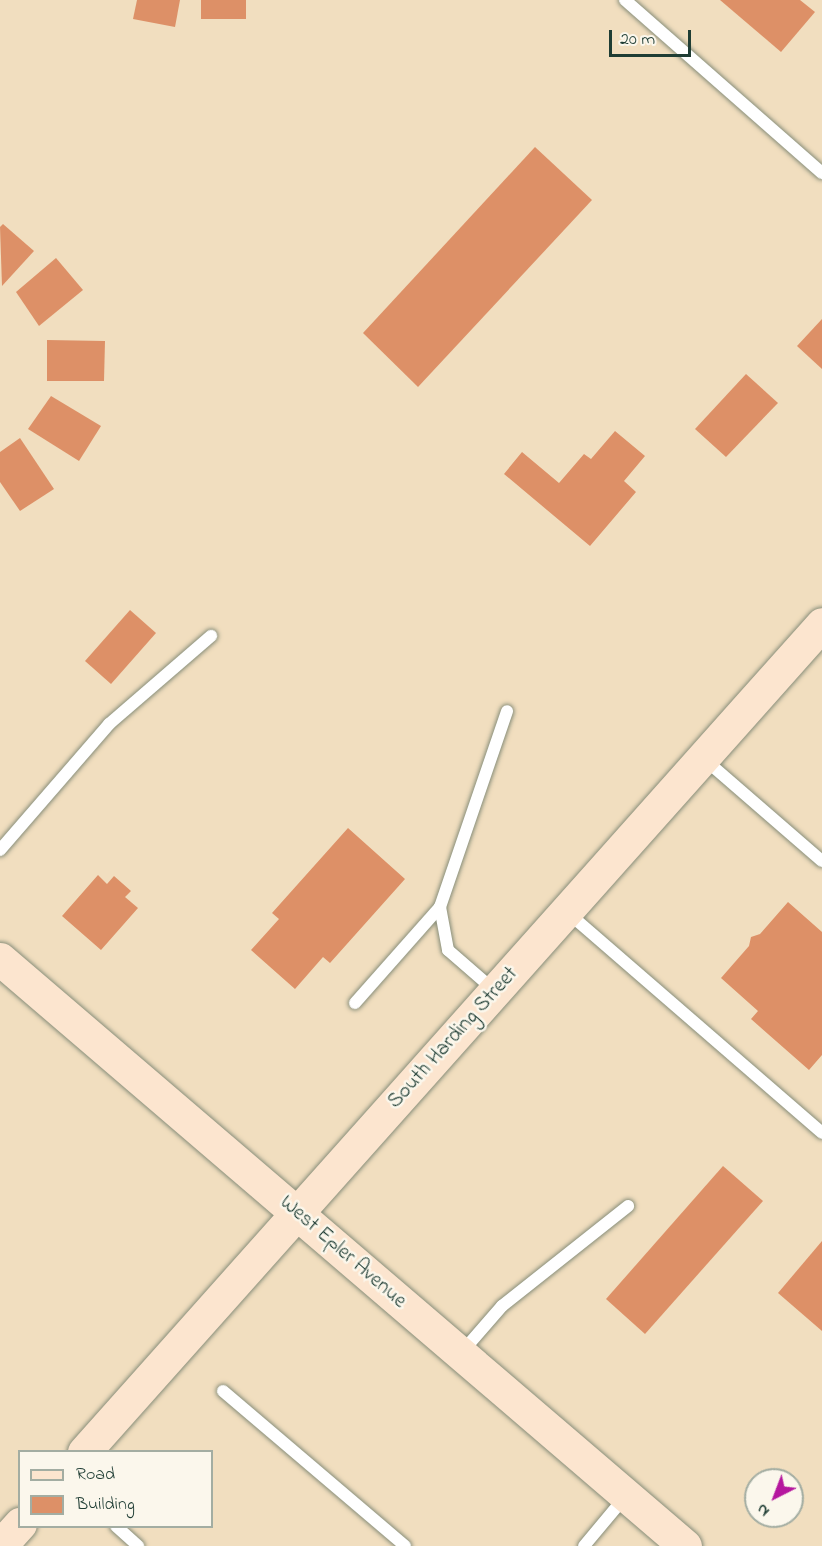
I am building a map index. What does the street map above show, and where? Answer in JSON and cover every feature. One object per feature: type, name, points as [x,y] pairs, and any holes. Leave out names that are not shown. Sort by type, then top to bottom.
[{"type":"street","name":"South Harding Street","points":[[86,1450],[822,624]]},
{"type":"street","name":"West Epler Avenue","points":[[0,959],[685,1546]]},
{"type":"street","points":[[0,1546],[18,1526]]},
{"type":"lane","points":[[625,0],[822,173]]},
{"type":"lane","points":[[0,850],[109,724],[211,636]]},
{"type":"lane","points":[[355,1003],[440,907],[507,711]]},
{"type":"lane","points":[[703,758],[822,861]]},
{"type":"lane","points":[[440,907],[448,950],[495,991]]},
{"type":"lane","points":[[566,911],[822,1133]]},
{"type":"lane","points":[[461,1353],[502,1306],[628,1206]]},
{"type":"lane","points":[[224,1391],[405,1546]]},
{"type":"lane","points":[[584,1546],[626,1496]]},
{"type":"lane","points":[[117,1528],[138,1546]]},
{"type":"building","points":[[137,0],[180,0],[175,27],[133,19]]},
{"type":"building","points":[[201,0],[246,0],[246,19],[201,19]]},
{"type":"building","points":[[720,0],[800,0],[815,12],[781,52]]},
{"type":"building","points":[[535,147],[592,200],[418,387],[363,333]]},
{"type":"building","points":[[3,224],[34,251],[2,286],[0,227]]},
{"type":"building","points":[[56,258],[83,290],[39,326],[16,292]]},
{"type":"building","points":[[822,319],[822,369],[797,346]]},
{"type":"building","points":[[47,340],[105,341],[104,381],[47,381]]},
{"type":"building","points":[[746,374],[778,403],[726,457],[695,429]]},
{"type":"building","points":[[51,396],[101,426],[79,461],[28,429]]},
{"type":"building","points":[[615,431],[645,456],[624,481],[636,492],[590,546],[504,474],[522,452],[559,483],[584,454],[591,459]]},
{"type":"building","points":[[20,438],[54,489],[20,511],[0,482],[0,452]]},
{"type":"building","points":[[130,610],[156,633],[111,684],[85,661]]},
{"type":"building","points":[[348,828],[405,879],[330,963],[323,957],[295,989],[251,950],[279,919],[272,913]]},
{"type":"building","points":[[98,875],[107,884],[114,876],[131,891],[125,897],[138,908],[101,950],[62,916]]},
{"type":"building","points":[[788,902],[822,932],[822,1055],[809,1070],[751,1019],[758,1011],[721,978],[749,946],[751,937],[760,934]]},
{"type":"building","points":[[723,1166],[763,1201],[645,1334],[606,1299]]},
{"type":"building","points":[[822,1241],[822,1331],[778,1293]]}]
